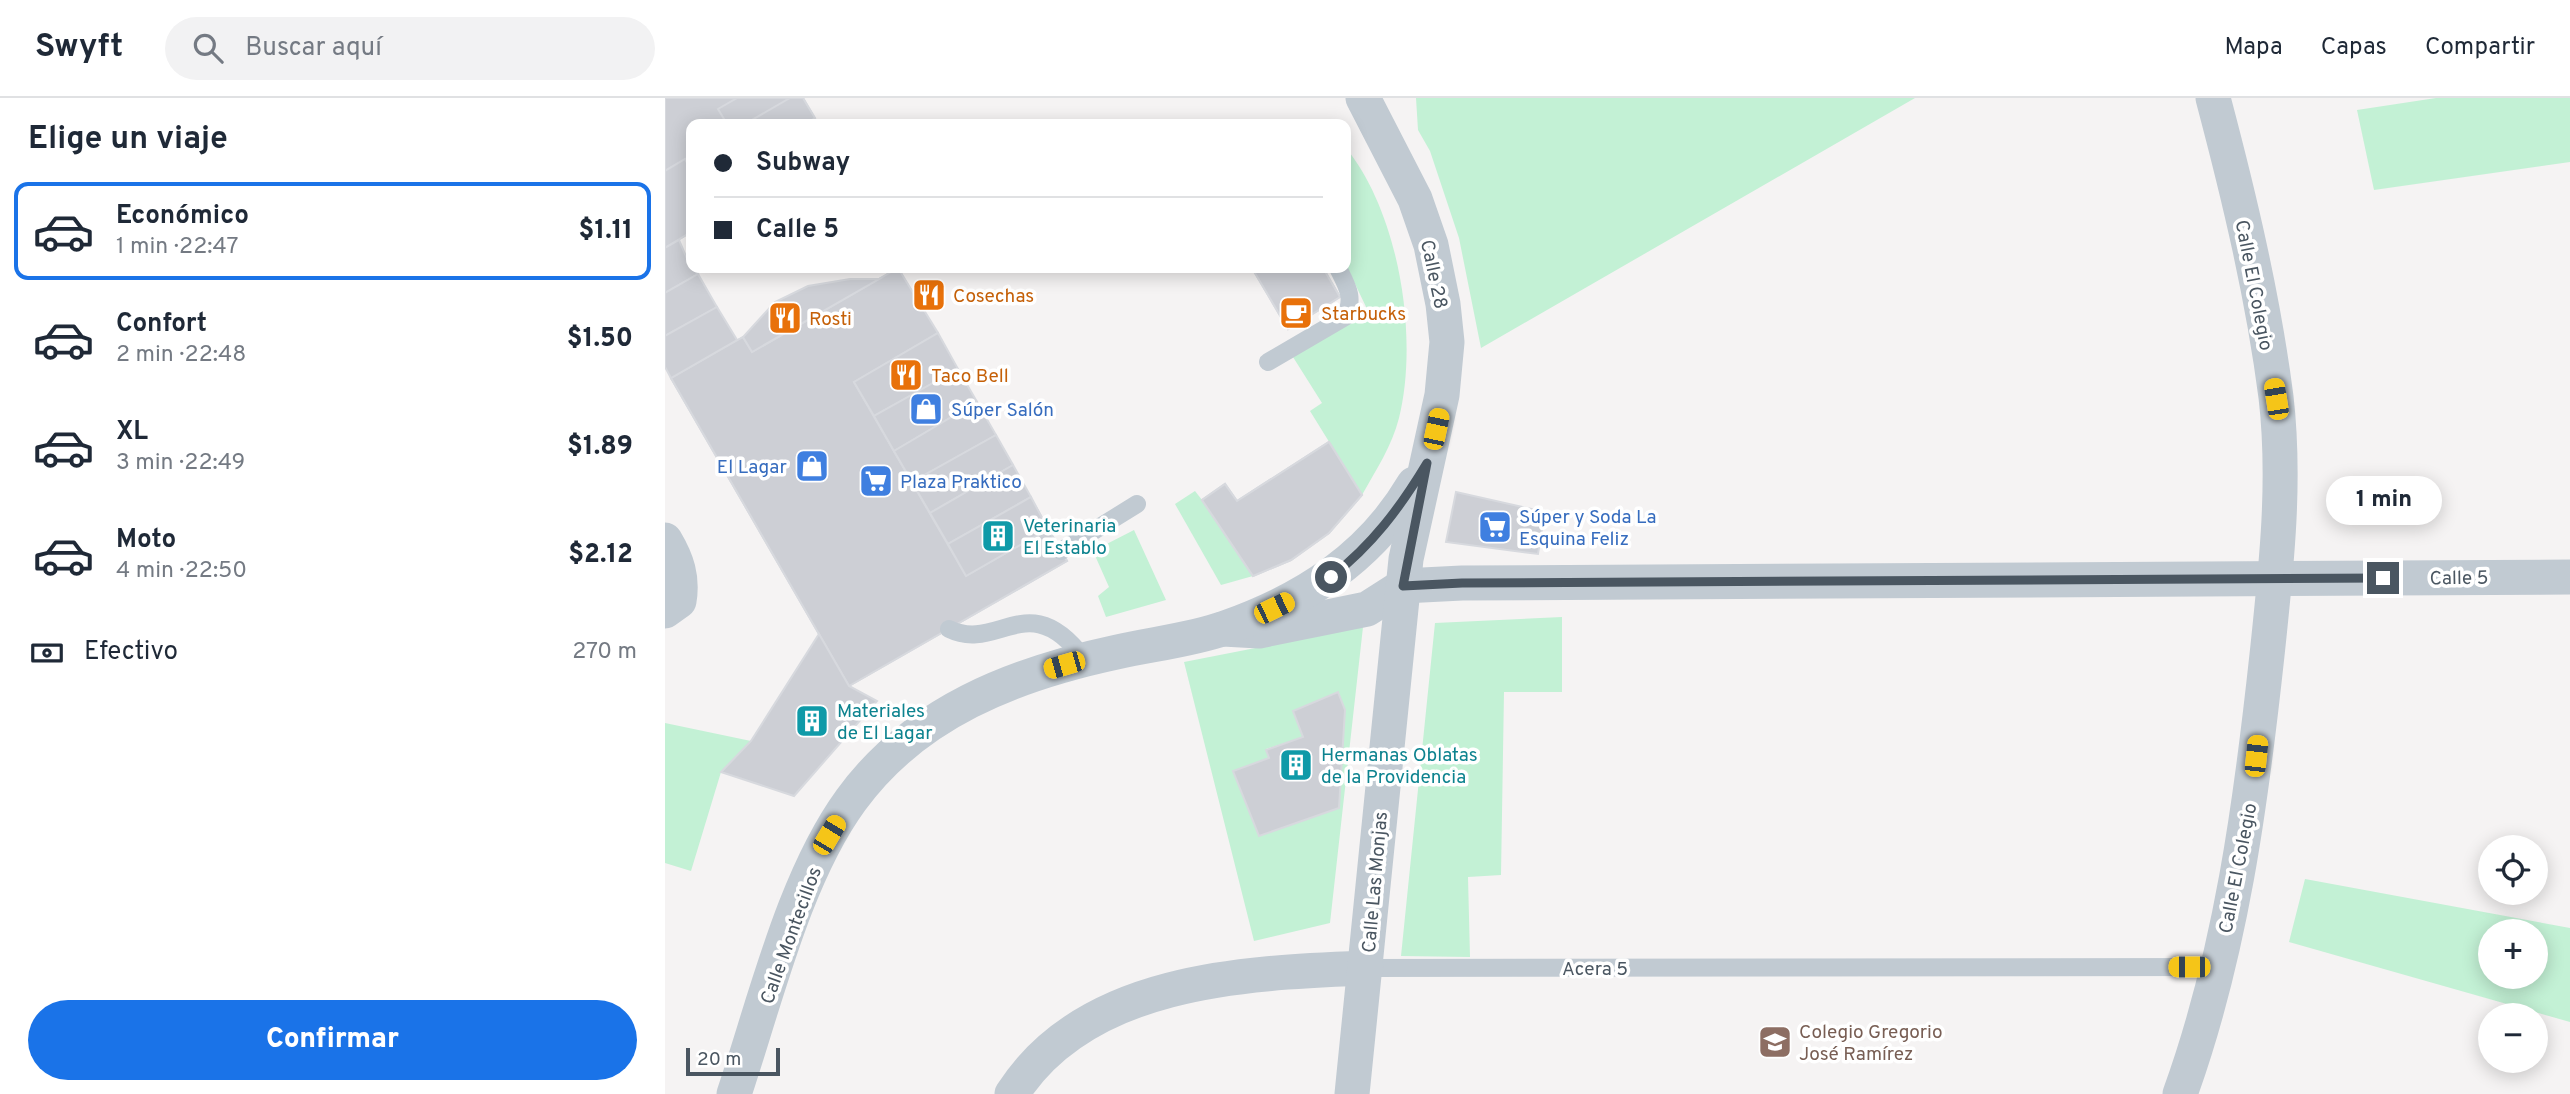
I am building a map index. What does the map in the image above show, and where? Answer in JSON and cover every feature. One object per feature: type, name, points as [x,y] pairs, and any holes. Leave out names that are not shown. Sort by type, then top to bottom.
[{"type":"street","name":"Calle 28","points":[[1363,98],[1392,150],[1415,200],[1431,245],[1443,304],[1447,342],[1442,395],[1427,463]]},
{"type":"street","points":[[1391,98],[1392,150]]},
{"type":"street","name":"Calle El Colegio","points":[[2179,1094],[2194,1055],[2237,879],[2253,781],[2280,511],[2276,399],[2249,244],[2213,98]]},
{"type":"street","name":"Calle Las Monjas","points":[[1352,1094],[1403,586],[1427,463]]},
{"type":"street","name":"Calle Montecillos","points":[[734,1094],[799,902],[829,835],[851,800],[883,763],[916,733],[954,707],[1001,685],[1084,659],[1223,629],[1310,591],[1352,560],[1397,513],[1427,463]]},
{"type":"street","points":[[665,540],[675,558],[682,584],[672,606]]},
{"type":"street","name":"Calle 5","points":[[1223,629],[1259,631],[1367,609],[1403,586],[1462,583],[2570,577]]},
{"type":"street","points":[[1367,609],[1385,615],[1399,625]]},
{"type":"street","name":"Acera 5","points":[[1012,1094],[1045,1052],[1061,1038],[1116,1009],[1170,991],[1249,975],[1366,968]]},
{"type":"lane","points":[[1268,362],[1345,317],[1351,305],[1350,292],[1340,273]]},
{"type":"lane","points":[[1061,551],[1137,504]]},
{"type":"lane","points":[[949,629],[960,634],[971,634],[1034,623],[1048,627],[1069,639],[1084,659]]},
{"type":"lane","name":"Acera 5","points":[[1366,968],[2216,967]]},
{"type":"green space","points":[[1416,98],[1915,98],[1481,348],[1459,238],[1430,151],[1418,130]]},
{"type":"green space","points":[[2436,98],[2570,98],[2570,162],[2374,190],[2357,110]]},
{"type":"green space","points":[[1351,156],[1379,206],[1391,241],[1400,277],[1407,351],[1405,386],[1396,428],[1362,495],[1310,411],[1322,403],[1293,357],[1368,311],[1350,273]]},
{"type":"green space","points":[[1195,491],[1253,576],[1221,585],[1175,504]]},
{"type":"green space","points":[[1134,530],[1166,600],[1106,617],[1098,596],[1109,587],[1093,551]]},
{"type":"green space","points":[[1562,617],[1562,692],[1504,692],[1501,875],[1468,877],[1470,957],[1401,956],[1435,623]]},
{"type":"green space","points":[[1363,627],[1330,923],[1254,941],[1184,662]],"holes":[[[1339,693],[1345,711],[1339,808],[1259,836],[1234,771],[1269,758],[1266,749],[1303,737],[1293,711]]]},
{"type":"green space","points":[[665,723],[751,741],[721,772],[691,871],[665,863]]},
{"type":"green space","points":[[2305,879],[2521,919],[2478,919],[2478,989],[2548,989],[2548,924],[2570,928],[2570,1022],[2548,1016],[2548,1003],[2503,1003],[2289,942]]},
{"type":"building","points":[[665,98],[803,98],[815,119],[686,119],[686,235],[665,248]]},
{"type":"building","points":[[665,98],[737,98],[718,109],[724,119],[686,119],[686,159],[665,171]]},
{"type":"building","points":[[790,98],[803,98],[815,118],[813,119],[754,119]]},
{"type":"building","points":[[686,161],[686,235],[665,248],[665,171]]},
{"type":"building","points":[[679,240],[686,256],[686,273],[698,274],[665,293],[665,248]]},
{"type":"building","name":"Plaza Praktico","points":[[889,273],[901,273],[1067,561],[849,686],[671,378],[743,337],[752,352]]},
{"type":"building","name":"Plaza Praktico","points":[[889,273],[901,273],[938,333],[854,382],[966,576],[1048,529],[1067,561],[849,686],[671,378],[743,337],[752,352]]},
{"type":"building","name":"Starbucks","points":[[1255,273],[1326,273],[1340,297],[1288,329]]},
{"type":"building","name":"Starbucks","points":[[1255,273],[1326,273],[1340,297],[1288,329]]},
{"type":"building","points":[[698,274],[717,307],[665,336],[665,293]]},
{"type":"building","name":"Rosti","points":[[850,279],[879,279],[752,352],[743,337],[775,302],[808,286]]},
{"type":"building","points":[[717,307],[737,340],[671,378],[665,367],[665,336]]},
{"type":"building","name":"Taco Bell","points":[[938,333],[958,369],[874,416],[854,382]]},
{"type":"building","name":"Súper Salón","points":[[958,369],[977,402],[894,451],[874,416]]},
{"type":"building","points":[[977,402],[996,435],[912,482],[894,451]]},
{"type":"building","points":[[996,435],[1013,465],[930,513],[912,482]]},
{"type":"building","points":[[1329,442],[1362,495],[1329,533],[1291,560],[1253,576],[1202,500],[1225,484],[1237,501]]},
{"type":"building","points":[[1329,442],[1362,495],[1329,533],[1291,560],[1253,576],[1202,500],[1225,484],[1237,501]]},
{"type":"building","points":[[1013,465],[1031,497],[948,544],[930,513]]},
{"type":"building","name":"Súper y Soda La Esquina Feliz","points":[[1456,492],[1545,512],[1538,554],[1446,542]]},
{"type":"building","name":"Veterinaria El Establo","points":[[1031,497],[1048,529],[966,576],[948,544]]},
{"type":"building","name":"Materiales de El Lagar","points":[[819,634],[849,686],[877,701],[794,796],[721,772],[751,741]]},
{"type":"building","name":"Hermanas Oblatas de la Providencia","points":[[1338,692],[1345,710],[1339,808],[1259,836],[1233,771],[1269,758],[1266,750],[1303,737],[1293,711]]},
{"type":"place","name":"Cosechas","points":[[929,295]]},
{"type":"place","name":"Starbucks","points":[[1296,313]]},
{"type":"place","name":"Rosti","points":[[785,318]]},
{"type":"place","name":"Taco Bell","points":[[906,375]]},
{"type":"place","name":"Súper Salón","points":[[926,409]]},
{"type":"place","name":"El Lagar","points":[[812,466]]},
{"type":"place","name":"Plaza Praktico","points":[[876,481]]},
{"type":"place","name":"Súper y Soda La Esquina Feliz","points":[[1495,527]]},
{"type":"place","name":"Veterinaria El Establo","points":[[998,536]]},
{"type":"place","name":"Materiales de El Lagar","points":[[812,721]]},
{"type":"place","name":"Hermanas Oblatas de la Providencia","points":[[1296,765]]},
{"type":"place","name":"Colegio Gregorio José Ramírez","points":[[1775,1042]]},
{"type":"route","points":[[1331,577],[1374,539],[1397,513],[1427,463],[1406,559],[1403,586],[1462,583],[2383,578]]}]
